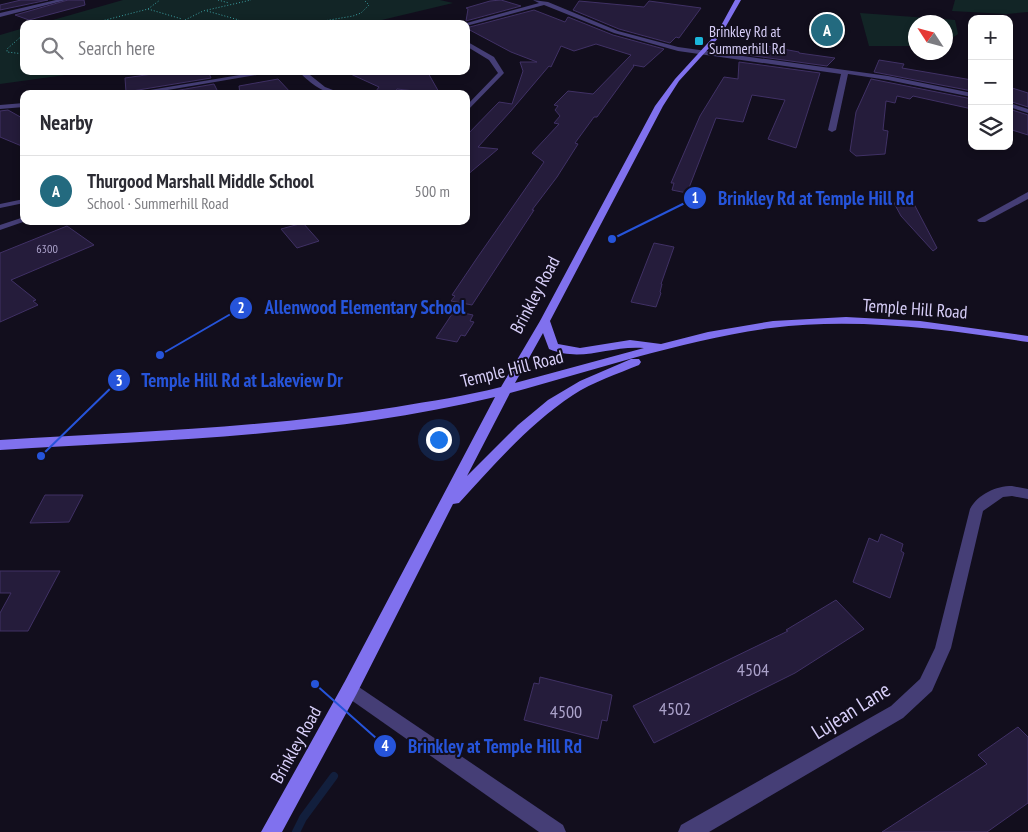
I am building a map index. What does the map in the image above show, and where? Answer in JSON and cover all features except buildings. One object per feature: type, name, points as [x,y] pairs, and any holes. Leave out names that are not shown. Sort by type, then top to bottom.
[{"type":"main road","name":"Brinkley Road","points":[[271,832],[350,689],[505,390],[545,321],[659,106],[677,80],[703,53],[724,26],[738,0]]},
{"type":"main road","points":[[545,321],[553,346],[562,351],[578,353],[626,344],[669,346]]},
{"type":"main road","name":"Temple Hill Road","points":[[0,445],[264,428],[409,410],[505,390],[669,346],[737,330],[790,324],[862,321],[935,326],[1028,339]]},
{"type":"main road","points":[[444,510],[508,441],[543,411],[571,391],[669,346]]},
{"type":"street","points":[[0,16],[63,0]]},
{"type":"street","points":[[536,0],[637,39],[703,53],[926,84],[968,94]]},
{"type":"street","points":[[470,23],[556,0]]},
{"type":"street","points":[[470,46],[482,52],[497,64],[501,73],[470,106]]},
{"type":"street","points":[[832,130],[845,72]]},
{"type":"street","points":[[168,90],[254,75]]},
{"type":"street","points":[[305,75],[319,86],[330,90]]},
{"type":"street","points":[[0,108],[20,106]]},
{"type":"street","points":[[1013,106],[1028,111]]},
{"type":"street","points":[[982,220],[1028,196]]},
{"type":"street","name":"Lujean Lane","points":[[688,832],[698,828],[897,712],[926,685],[943,648],[978,509],[991,496],[1011,489],[1028,494]]},
{"type":"street","points":[[350,689],[556,832]]},
{"type":"lane","points":[[0,206],[20,202]]},
{"type":"lane","points":[[0,228],[20,220]]},
{"type":"path","points":[[105,20],[148,9],[160,0]]},
{"type":"path","points":[[218,0],[231,3]]},
{"type":"path","points":[[148,9],[183,19],[231,3],[251,0]]},
{"type":"path","points":[[326,20],[361,13],[369,5],[364,0]]},
{"type":"path","points":[[206,11],[239,20]]},
{"type":"path","points":[[20,36],[14,40],[7,49],[7,52],[20,54]]},
{"type":"green space","points":[[123,0],[440,0],[453,3],[382,20],[53,20]]},
{"type":"green space","points":[[955,0],[1028,0],[1028,12],[1006,14],[952,11]]},
{"type":"green space","points":[[860,13],[908,17],[908,46],[869,46]]},
{"type":"green space","points":[[953,20],[955,20],[958,34],[953,37]]},
{"type":"green space","points":[[20,29],[20,75],[65,75],[0,84],[0,35]]},
{"type":"waterway","points":[[296,832],[303,818],[334,776]]},
{"type":"place","name":"Thurgood Marshall Middle School","points":[[827,30]]},
{"type":"place","name":"Brinkley Rd at Summerhill Rd","points":[[699,41]]},
{"type":"place","name":"Brinkley Rd at Temple Hill Rd","points":[[612,239]]},
{"type":"place","name":"Allenwood Elementary School","points":[[160,355]]},
{"type":"place","name":"Temple Hill Rd at Lakeview Dr","points":[[41,456]]},
{"type":"place","name":"Brinkley at Temple Hill Rd","points":[[315,684]]}]
